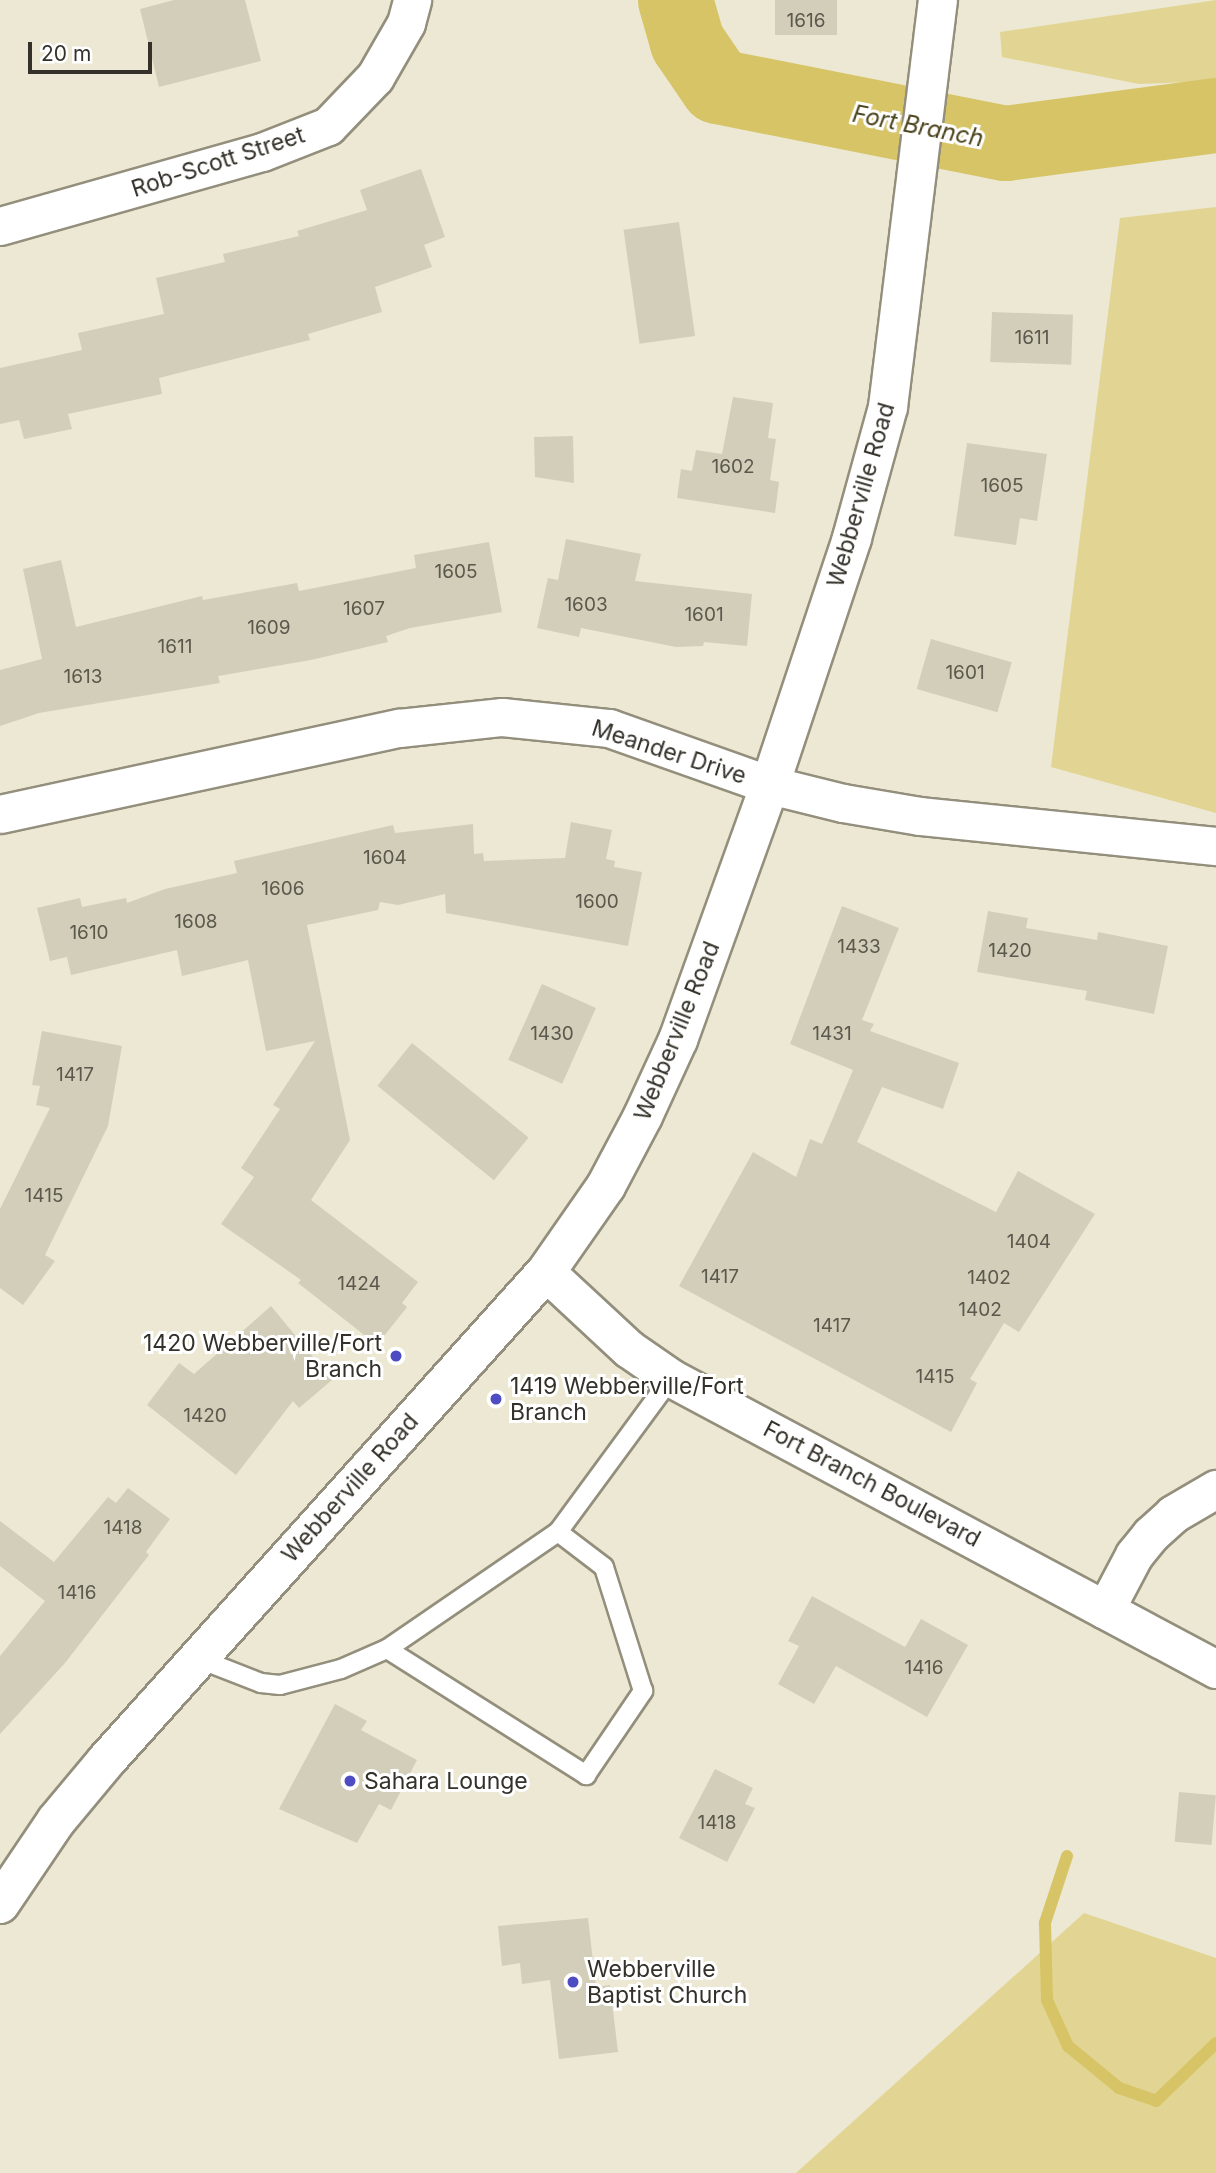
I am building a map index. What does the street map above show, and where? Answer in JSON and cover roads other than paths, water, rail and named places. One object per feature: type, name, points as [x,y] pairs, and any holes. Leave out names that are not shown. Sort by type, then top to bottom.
[{"type":"street","name":"Rob-Scott Street","points":[[0,226],[262,152],[328,126],[375,77],[406,23],[412,0]]},
{"type":"street","name":"Webberville Road","points":[[0,1904],[56,1821],[197,1658],[547,1272],[606,1186],[655,1091],[678,1040],[770,785],[852,538],[888,407],[938,0]]},
{"type":"street","name":"Meander Drive","points":[[0,814],[399,728],[502,717],[609,728],[770,785],[920,816],[1216,846]]},
{"type":"street","name":"Fort Branch Boulevard","points":[[547,1272],[629,1349],[671,1378],[1216,1669]]},
{"type":"street","points":[[1105,1610],[1134,1555],[1150,1535],[1173,1514],[1216,1489]]},
{"type":"lane","points":[[197,1658],[261,1683],[280,1685],[341,1669],[387,1649],[558,1532],[671,1378]]},
{"type":"lane","points":[[387,1649],[586,1775],[643,1690],[604,1567],[558,1532]]},
{"type":"waterway","name":"Fort Branch","points":[[675,0],[687,42],[717,86],[1005,143],[1216,115]]},
{"type":"waterway","points":[[1067,1856],[1045,1923],[1047,2000],[1068,2046],[1119,2088],[1156,2101],[1216,2043]]},
{"type":"place","name":"1420 Webberville/Fort Branch","points":[[396,1356]]},
{"type":"place","name":"1419 Webberville/Fort Branch","points":[[496,1399]]},
{"type":"place","name":"Sahara Lounge","points":[[350,1781]]},
{"type":"place","name":"Webberville Baptist Church","points":[[573,1982]]}]
